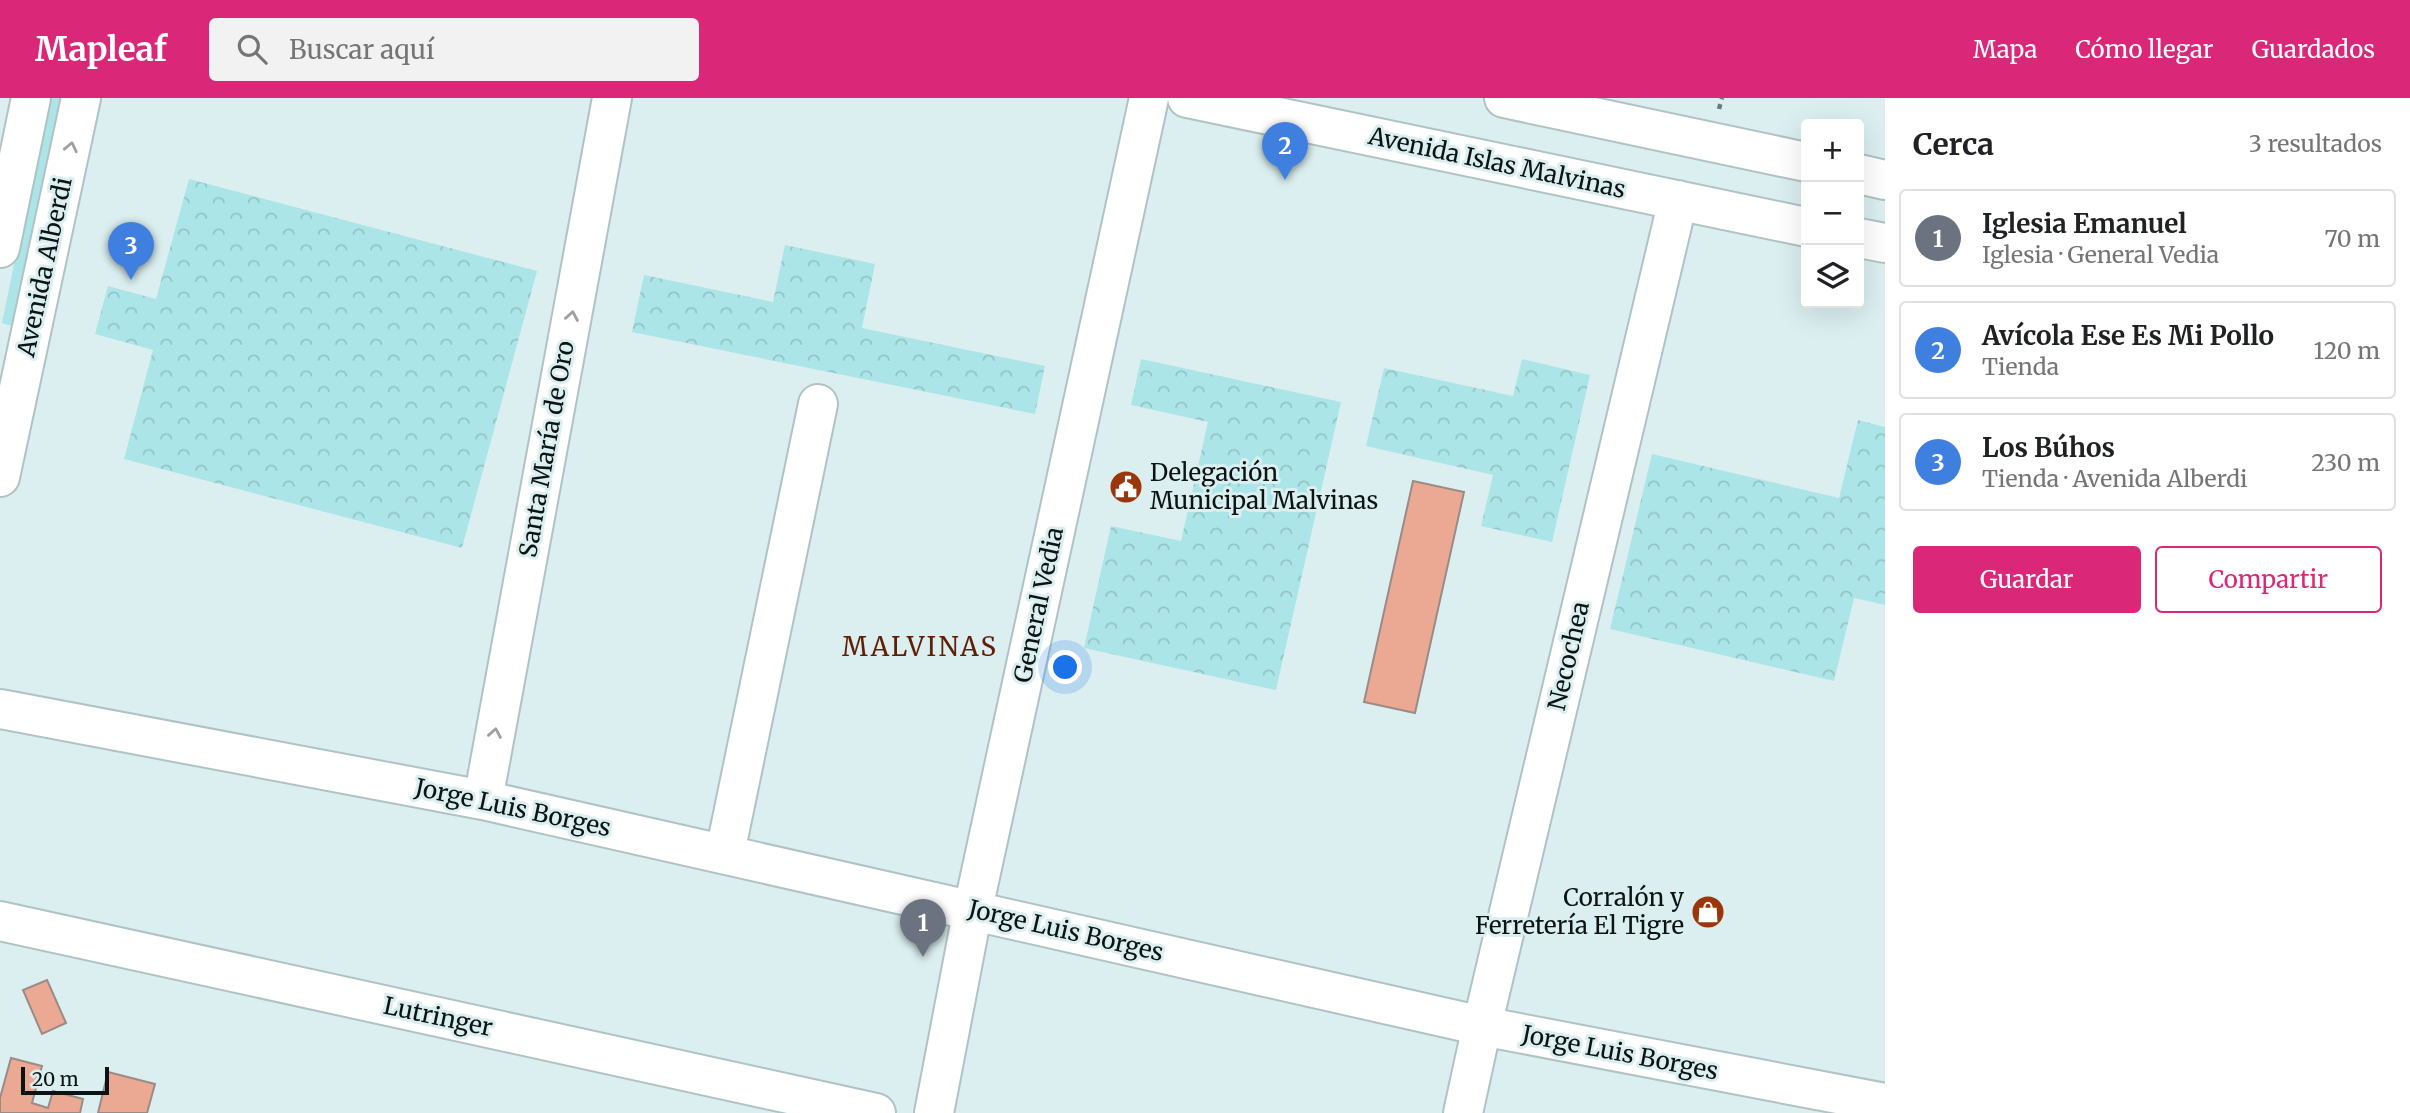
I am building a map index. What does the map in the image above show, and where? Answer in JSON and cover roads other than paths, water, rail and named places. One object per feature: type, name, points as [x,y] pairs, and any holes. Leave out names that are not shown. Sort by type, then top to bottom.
[{"type":"street","name":"Avenida Alberdi","points":[[0,248],[31,98]]},
{"type":"street","name":"Avenida Alberdi","points":[[0,477],[10,382],[81,98]]},
{"type":"street","name":"Santa María de Oro","points":[[483,800],[612,98]]},
{"type":"street","name":"General Vedia","points":[[934,1113],[973,909],[1149,98]]},
{"type":"street","name":"Avenida Islas Malvinas","points":[[1187,98],[1801,226]]},
{"type":"street","points":[[1504,98],[1801,161]]},
{"type":"street","points":[[1864,175],[1885,180]]},
{"type":"street","name":"Necochea","points":[[1463,1113],[1678,200]]},
{"type":"street","points":[[1864,239],[1885,243]]},
{"type":"street","points":[[725,853],[818,404]]},
{"type":"street","name":"Jorge Luis Borges","points":[[0,709],[483,800],[1482,1026],[1885,1103]]},
{"type":"street","name":"Lutringer","points":[[0,920],[876,1113]]},
{"type":"place","name":"Avícola Ese Es Mi Pollo","points":[[1285,180]]},
{"type":"place","name":"Los Búhos","points":[[131,280]]},
{"type":"place","name":"Delegación Municipal Malvinas","points":[[1126,487]]},
{"type":"place","name":"Corralón y Ferretería El Tigre","points":[[1708,912]]},
{"type":"place","name":"Iglesia Emanuel","points":[[923,957]]},
{"type":"district","name":"MALVINAS","points":[[920,647]]}]
